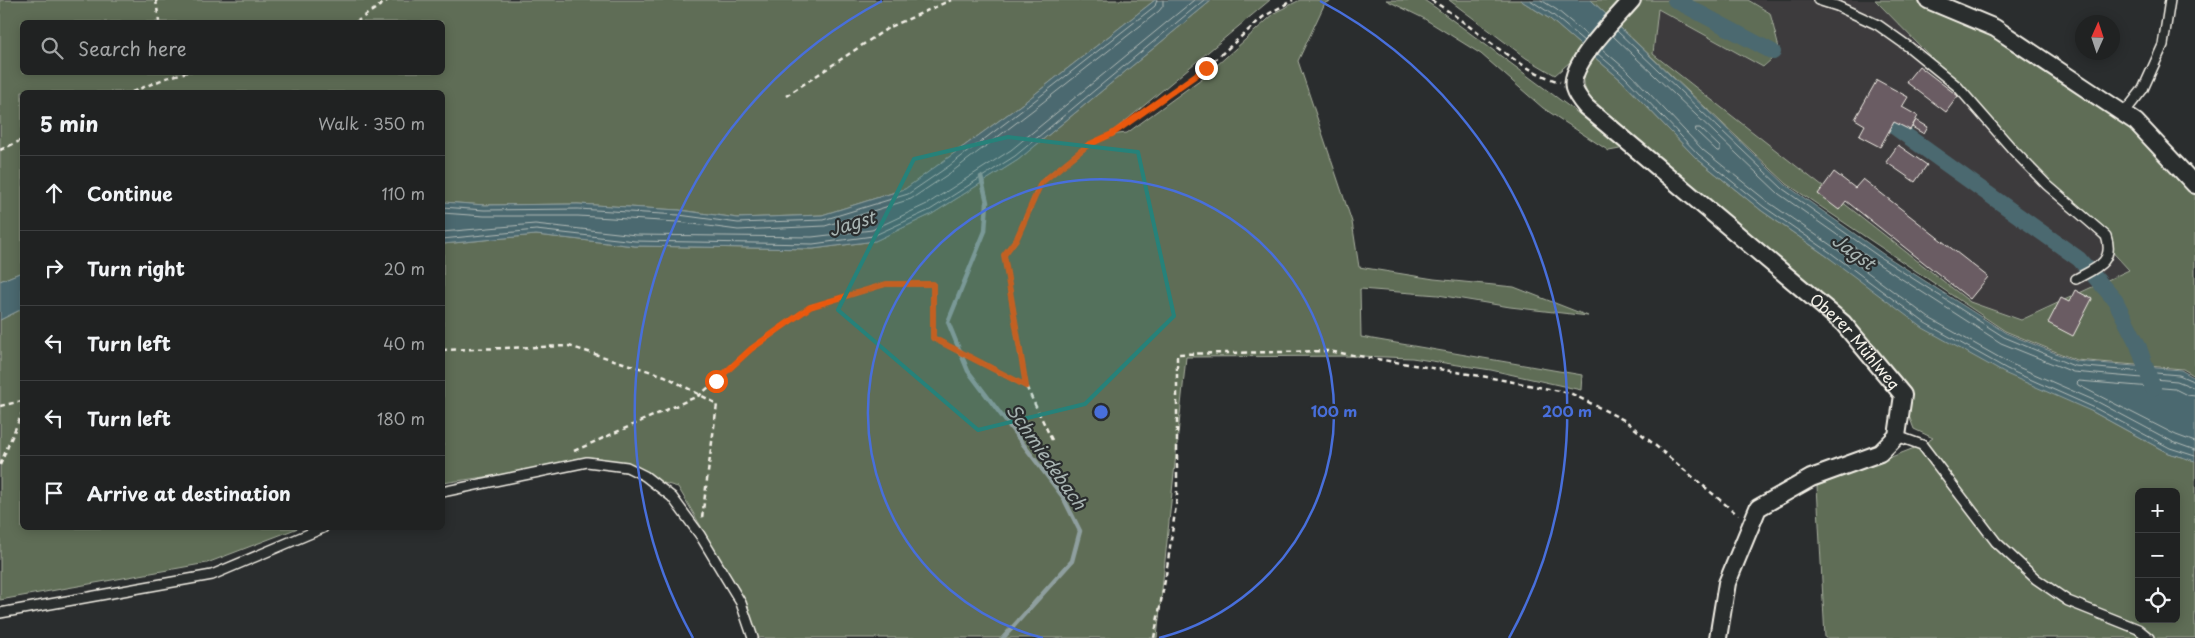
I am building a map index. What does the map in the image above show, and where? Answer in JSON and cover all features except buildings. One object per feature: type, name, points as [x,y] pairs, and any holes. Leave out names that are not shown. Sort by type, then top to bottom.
[{"type":"street","points":[[1573,86],[1574,74],[1580,62],[1632,0]]},
{"type":"street","points":[[1928,0],[1995,28],[2124,113],[2136,122],[2195,185]]},
{"type":"street","name":"Oberer Mühlweg","points":[[1573,86],[1577,96],[1586,107],[1842,323],[1903,395],[1897,436]]},
{"type":"street","points":[[1718,638],[1726,583],[1758,508],[1811,478],[1880,452],[1897,436]]},
{"type":"lane","points":[[1818,0],[1837,6],[1878,25],[1958,86],[2014,151],[2047,185],[2106,236],[2110,247],[2103,264],[2076,279]]},
{"type":"lane","points":[[2124,113],[2144,89],[2163,45],[2170,0]]},
{"type":"lane","points":[[1897,436],[1922,445],[1996,542],[2036,579],[2068,601],[2138,629],[2149,638]]},
{"type":"lane","points":[[445,491],[587,462],[608,463],[627,467],[639,473],[672,497],[700,535],[741,603],[753,638]]},
{"type":"lane","points":[[0,613],[212,576],[318,530]]},
{"type":"path","points":[[156,0],[159,20]]},
{"type":"path","points":[[359,20],[388,0]]},
{"type":"path","points":[[786,96],[888,28],[951,0]]},
{"type":"path","points":[[1052,440],[1026,386],[1004,255],[1017,238],[1041,183],[1088,145],[1112,134],[1206,68],[1263,16],[1293,0]]},
{"type":"path","points":[[1430,0],[1515,61],[1546,78],[1573,86]]},
{"type":"path","points":[[137,90],[176,75]]},
{"type":"path","points":[[0,150],[20,141]]},
{"type":"path","points":[[574,451],[700,395],[751,349],[810,307],[886,284],[933,284],[933,338],[1026,386]]},
{"type":"path","points":[[445,350],[569,346],[665,376],[717,404],[700,535]]},
{"type":"path","points":[[1154,638],[1166,575],[1177,498],[1177,354],[1328,351],[1487,377],[1570,393],[1626,421],[1716,494],[1750,526]]},
{"type":"path","points":[[0,406],[20,401]]},
{"type":"path","points":[[0,465],[20,418]]},
{"type":"highlighted area","points":[[1008,137],[1138,152],[1174,316],[1085,404],[978,430],[838,310],[914,159]]},
{"type":"shaded area","points":[[1750,0],[1874,0],[1970,97],[2128,270],[2021,319],[1970,302],[1654,54],[1657,9],[1764,68],[1781,51],[1770,12]]},
{"type":"green space","points":[[0,0],[1155,0],[1026,101],[905,189],[822,215],[738,218],[679,210],[578,204],[485,205],[445,202],[445,90],[20,90],[20,273],[0,281]]},
{"type":"green space","points":[[1212,0],[1270,0],[1109,135],[1127,133],[1205,76],[1276,12],[1300,0],[1333,0],[1325,3],[1298,61],[1352,222],[1359,267],[1434,279],[1514,287],[1588,316],[1510,307],[1438,295],[1360,289],[1361,337],[1582,375],[1581,390],[1491,370],[1412,358],[1361,356],[1186,357],[1157,638],[756,638],[745,602],[678,487],[587,462],[445,483],[445,244],[536,235],[635,246],[813,249],[875,241],[932,214],[1018,160]]},
{"type":"green space","points":[[1386,0],[1424,0],[1625,148],[1609,151],[1543,108],[1481,54],[1423,18]]},
{"type":"green space","points":[[1449,0],[1520,0],[1550,19],[1585,49],[1555,75],[1526,58]]},
{"type":"green space","points":[[1591,0],[1748,0],[1770,13],[1780,52],[1763,67],[1658,9],[1653,54],[1970,302],[2021,320],[2129,270],[1970,97],[1875,0],[1924,0],[1994,30],[2136,122],[2195,189],[2195,376],[2183,369],[2076,360],[2005,331],[1787,184]]},
{"type":"green space","points":[[1593,56],[1621,80],[1696,158],[1762,211],[1828,257],[2093,412],[2168,453],[2195,461],[2195,638],[1825,638],[1817,486],[1922,445],[1933,438],[1914,429],[1894,377],[1591,104],[1584,84],[1586,69]]},
{"type":"green space","points":[[20,310],[20,530],[293,530],[207,563],[0,600],[0,320]]},
{"type":"water","name":"Jagst","points":[[1155,0],[1212,0],[1018,160],[932,214],[875,241],[813,249],[635,246],[536,235],[445,244],[445,202],[485,205],[578,204],[679,210],[738,218],[822,215],[905,189],[1026,101]]},
{"type":"water","name":"Jagst","points":[[1520,0],[1591,0],[1786,185],[1883,254],[2006,333],[2075,361],[2181,370],[2195,378],[2195,461],[2168,453],[2093,412],[2004,373],[1923,328],[1828,257],[1762,211],[1696,158],[1621,80],[1550,19]]},
{"type":"water","points":[[20,273],[20,310],[0,320],[0,281]]},
{"type":"waterway","points":[[1675,0],[1773,52]]},
{"type":"waterway","points":[[1896,128],[2079,259],[2115,300],[2138,345],[2153,388]]},
{"type":"waterway","name":"Schmiedebach","points":[[981,177],[987,202],[985,231],[948,322],[968,371],[1063,497],[1080,531],[1072,561],[1003,638]]},
{"type":"route","points":[[716,381],[751,349],[810,307],[886,284],[933,284],[933,338],[1026,386],[1004,255],[1017,238],[1041,183],[1088,145],[1112,134],[1206,68]]}]
